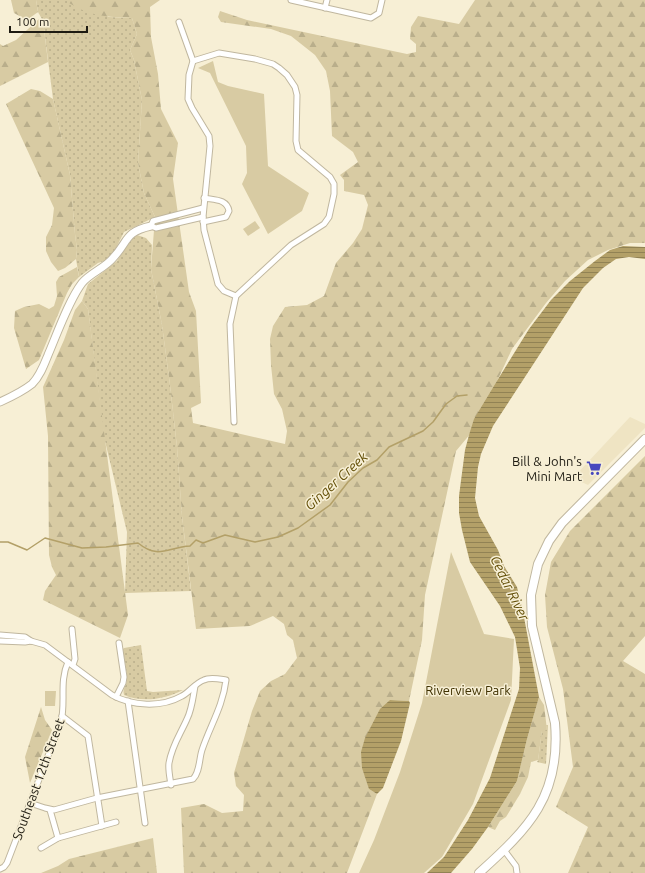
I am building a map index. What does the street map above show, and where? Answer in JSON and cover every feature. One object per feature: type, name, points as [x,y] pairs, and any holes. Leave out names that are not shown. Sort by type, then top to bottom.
[{"type":"main road","points":[[479,873],[529,824],[542,801],[551,778],[555,753],[555,730],[552,708],[532,626],[531,595],[538,564],[549,541],[562,523],[645,439]]},
{"type":"street","points":[[291,0],[366,18],[376,16],[380,9],[382,0]]},
{"type":"street","points":[[325,8],[327,0]]},
{"type":"street","points":[[179,22],[193,61],[188,81],[188,99],[192,108],[206,128],[209,136],[210,146],[203,220],[211,261],[218,284],[224,291],[236,296]]},
{"type":"street","points":[[193,61],[219,54],[255,59],[273,64],[279,68],[287,75],[295,87],[297,95],[296,141],[298,150],[330,177],[334,184],[334,194],[329,217],[324,224],[291,246],[236,296],[230,324],[234,422]]},
{"type":"street","points":[[0,402],[22,391],[33,382],[41,371],[74,297],[83,282],[109,263],[117,254],[126,239],[133,232],[151,226],[156,228],[226,217],[229,212],[227,204],[204,198]]},
{"type":"street","points":[[151,226],[153,221],[203,208]]},
{"type":"street","points":[[72,629],[75,659],[73,666]]},
{"type":"street","points":[[0,635],[26,636],[31,641]]},
{"type":"street","points":[[0,641],[31,641],[45,645],[116,697],[144,704],[165,703],[183,696],[206,679],[226,680],[220,707],[202,750],[196,776],[190,781],[97,798],[50,810],[30,803]]},
{"type":"street","points":[[116,697],[123,683],[124,677],[119,643]]},
{"type":"street","name":"Southeast 12th Street","points":[[0,869],[7,863],[62,716],[64,671],[68,662]]},
{"type":"street","points":[[171,785],[168,764],[177,736],[188,718],[195,686]]},
{"type":"street","points":[[128,701],[145,823]]},
{"type":"street","points":[[62,716],[88,736],[102,826]]},
{"type":"street","points":[[50,810],[58,838]]},
{"type":"street","points":[[41,848],[58,838],[116,822]]},
{"type":"street","points":[[504,850],[516,866],[517,873]]},
{"type":"shaded area","points":[[630,417],[645,424],[645,428],[588,485],[573,478]]},
{"type":"green space","points":[[11,0],[36,0],[38,12],[27,20],[14,13]]},
{"type":"green space","points":[[36,0],[69,0],[109,17],[132,18],[137,34],[130,50],[134,60],[142,100],[138,163],[144,193],[155,217],[124,232],[115,250],[107,260],[98,263],[79,277],[76,259],[77,250],[70,175],[53,99],[43,21],[38,12]]},
{"type":"green space","points":[[68,0],[160,0],[150,7],[151,37],[158,74],[161,109],[178,143],[173,179],[189,292],[196,311],[201,403],[191,408],[193,423],[285,444],[287,431],[282,409],[274,394],[271,365],[270,339],[273,326],[285,307],[307,305],[324,296],[336,263],[353,243],[362,229],[368,205],[364,195],[344,191],[344,180],[340,175],[358,162],[353,152],[332,136],[330,91],[326,71],[315,55],[291,36],[271,29],[221,22],[218,17],[220,11],[247,20],[407,54],[416,52],[416,44],[410,39],[411,27],[418,16],[459,24],[475,0],[645,0],[645,243],[630,243],[608,250],[588,260],[565,281],[546,303],[512,349],[476,427],[456,451],[425,595],[422,640],[409,701],[390,700],[369,789],[377,794],[347,873],[184,873],[181,808],[204,804],[222,813],[243,811],[244,795],[236,786],[234,773],[252,711],[260,691],[271,681],[285,674],[297,658],[293,640],[287,635],[284,624],[273,616],[250,626],[196,629],[182,516],[177,447],[170,385],[162,325],[151,269],[155,217],[144,193],[138,163],[142,100],[134,60],[130,50],[137,34],[132,18],[106,16],[84,11],[69,3]]},
{"type":"green space","points":[[39,19],[43,21],[48,62],[0,86],[0,44],[3,46],[16,40]]},
{"type":"green space","points":[[213,61],[218,82],[228,86],[264,94],[268,166],[309,193],[302,211],[268,234],[242,184],[247,173],[246,146],[210,73],[198,68]]},
{"type":"green space","points":[[31,89],[40,91],[53,99],[70,175],[77,250],[76,259],[65,268],[58,271],[51,262],[46,251],[46,237],[52,225],[54,208],[6,104]]},
{"type":"green space","points":[[255,221],[260,228],[248,236],[243,229]]},
{"type":"green space","points":[[137,235],[146,238],[152,245],[151,269],[162,325],[170,385],[177,447],[182,516],[191,591],[125,593],[127,532],[104,437],[88,309],[82,301],[88,284],[117,261],[130,241]]},
{"type":"green space","points":[[77,267],[79,277],[72,284],[67,293],[39,360],[26,369],[14,328],[15,311],[24,307],[39,304],[49,309],[54,306],[57,296],[56,282],[59,277]]},
{"type":"green space","points":[[82,301],[88,309],[128,615],[120,638],[43,600],[45,591],[56,575],[49,555],[48,436],[43,387],[64,340],[75,310]]},
{"type":"green space","points":[[645,456],[645,636],[623,661],[645,674],[645,873],[568,873],[588,827],[556,807],[573,767],[563,689],[547,627],[545,595],[551,562],[570,531]]},
{"type":"green space","name":"Riverview Park","points":[[451,552],[484,634],[514,639],[511,700],[473,804],[442,857],[424,873],[359,873],[374,840],[400,772],[422,703]]},
{"type":"green space","points":[[141,645],[147,691],[183,690],[169,696],[154,699],[138,699],[124,695],[127,672],[123,649]]},
{"type":"green space","points":[[45,691],[56,691],[55,706],[45,706]]},
{"type":"green space","points":[[539,697],[544,705],[547,730],[542,731],[538,760],[531,762],[528,777],[520,794],[506,817],[500,821],[495,830],[488,827],[517,781]]},
{"type":"green space","points":[[41,707],[45,720],[52,730],[30,783],[25,757]]},
{"type":"green space","points":[[546,725],[548,725],[546,764],[537,762],[542,730],[547,730]]},
{"type":"green space","points":[[153,838],[157,873],[41,873],[58,866],[69,859]]},
{"type":"water","name":"Cedar River","points":[[623,246],[645,247],[645,259],[629,257],[616,259],[603,268],[583,288],[493,426],[481,454],[478,467],[475,498],[479,516],[498,550],[504,566],[517,587],[539,697],[517,781],[488,827],[472,849],[451,873],[427,873],[444,857],[468,820],[490,778],[519,689],[520,668],[515,637],[500,606],[470,562],[459,513],[459,496],[465,450],[474,419],[529,329],[551,300],[570,281],[595,261],[610,250]]},
{"type":"water","points":[[390,700],[409,701],[410,703],[401,741],[383,788],[377,794],[369,789],[362,768],[361,752],[365,738],[380,709]]},
{"type":"waterway","name":"Ginger Creek","points":[[0,542],[8,542],[27,550],[45,538],[82,548],[138,543],[145,548],[158,552],[190,546],[196,540],[203,543],[225,535],[255,542],[278,537],[298,528],[330,505],[348,482],[363,468],[377,460],[389,447],[423,431],[433,422],[446,404],[457,396],[467,395]]},
{"type":"place","name":"Bill & John's Mini Mart","points":[[594,468]]}]
